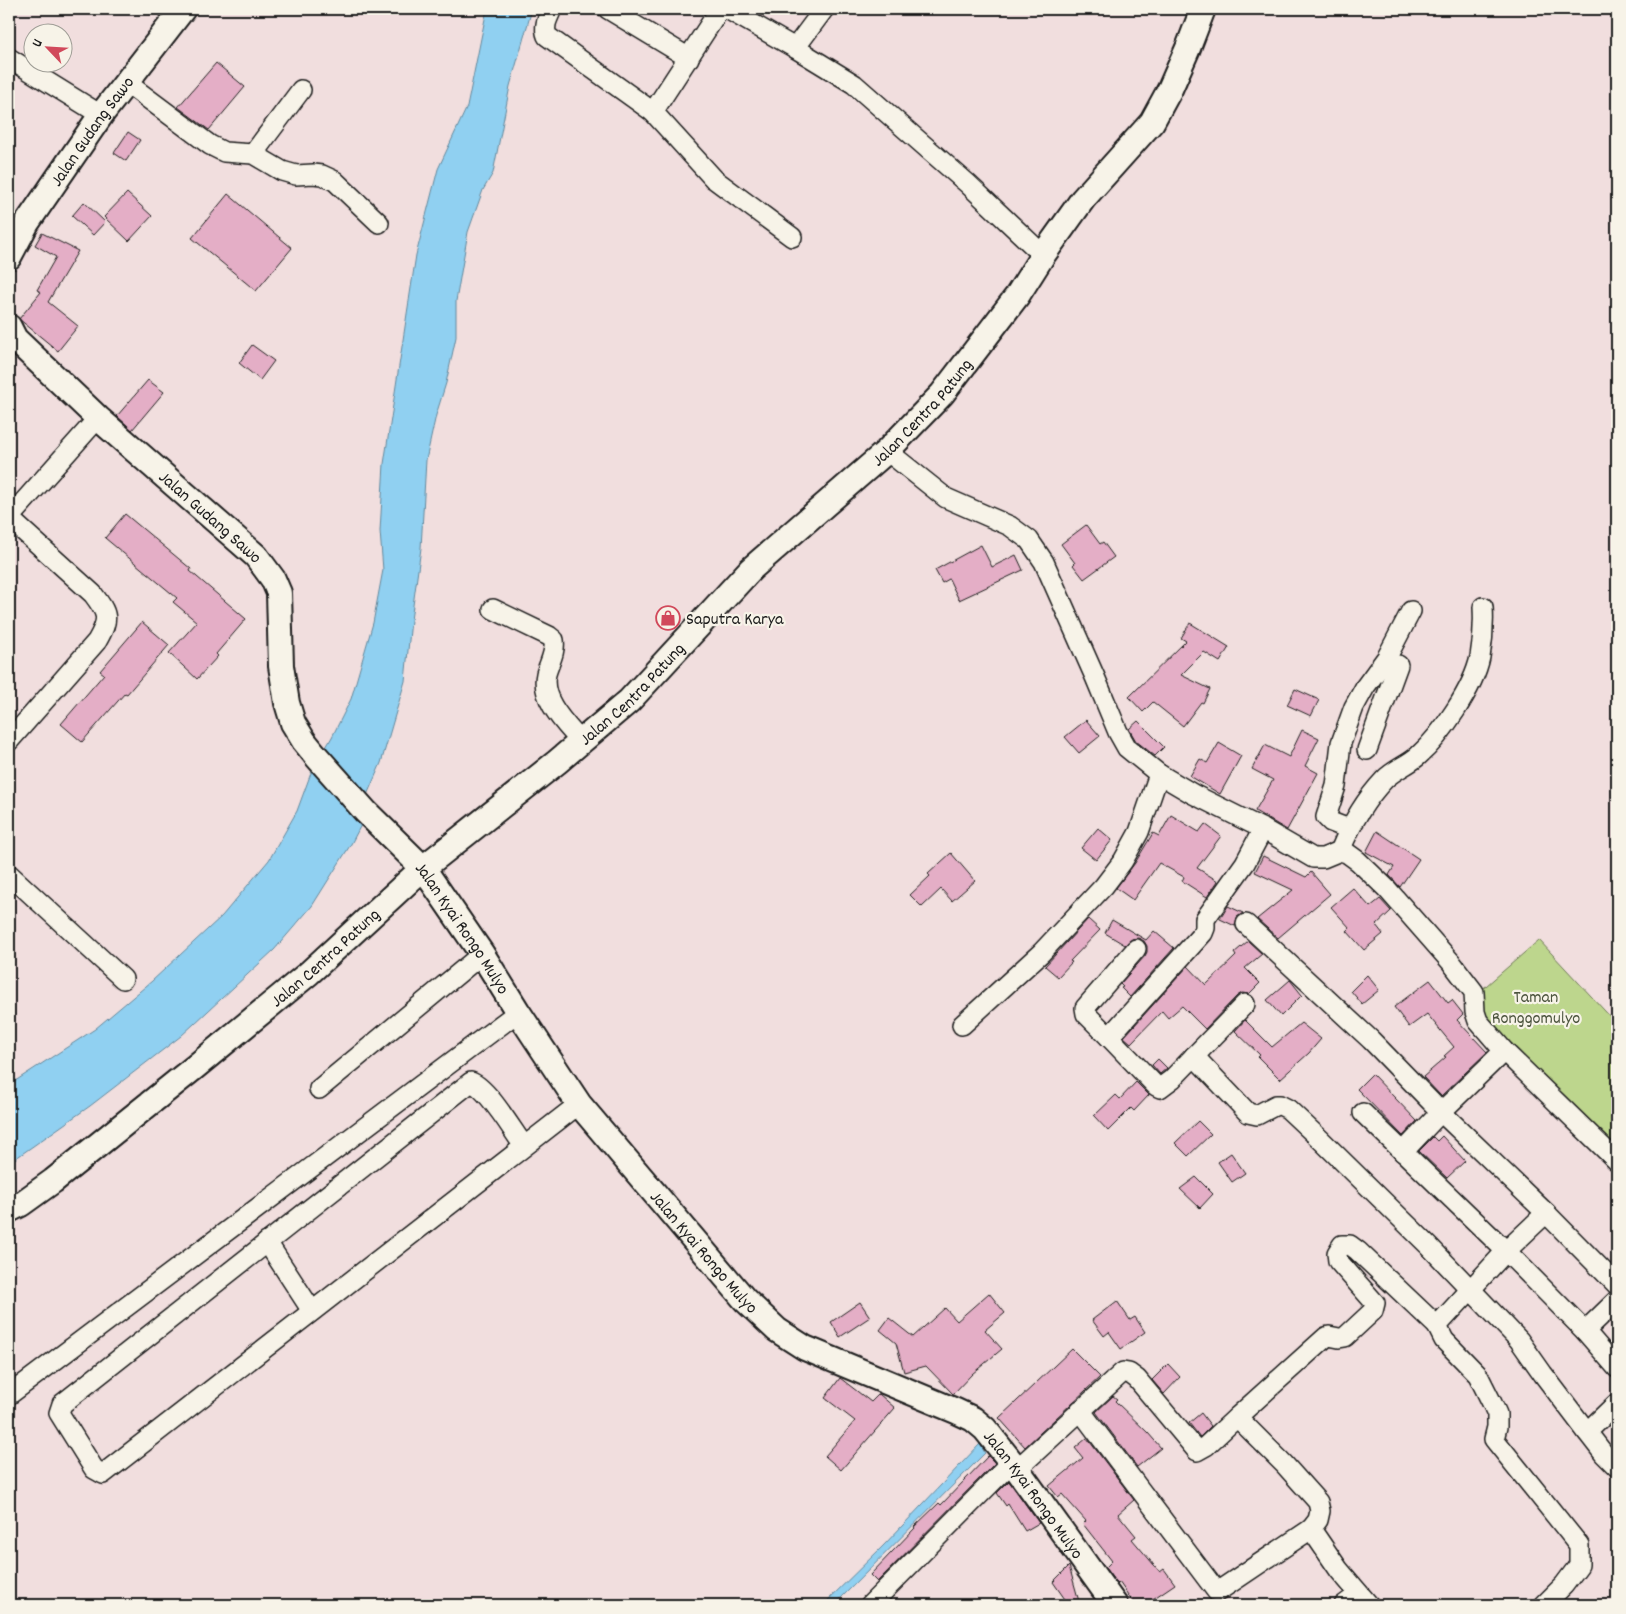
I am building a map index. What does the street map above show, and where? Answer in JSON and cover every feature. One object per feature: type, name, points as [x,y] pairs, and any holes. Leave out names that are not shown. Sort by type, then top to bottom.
[{"type":"street","name":"Jalan Gudang Sawo","points":[[9,258],[27,223],[101,115],[183,9]]},
{"type":"street","points":[[552,9],[546,24],[545,31],[547,36],[653,112],[714,179],[792,237]]},
{"type":"street","points":[[608,9],[688,58]]},
{"type":"street","points":[[653,112],[720,9]]},
{"type":"street","points":[[727,9],[854,84],[968,184],[1043,255]]},
{"type":"street","points":[[795,48],[824,9]]},
{"type":"street","name":"Jalan Centra Patung","points":[[9,1210],[21,1204],[53,1181],[218,1048],[309,973],[423,868],[580,742],[629,700],[751,569],[887,451],[942,394],[1017,296],[1043,255],[1083,199],[1152,122],[1170,90],[1202,9]]},
{"type":"street","points":[[9,58],[101,115]]},
{"type":"street","points":[[127,83],[210,145],[224,152],[252,154],[282,171],[296,175],[322,175],[335,181],[379,223]]},
{"type":"street","points":[[252,154],[301,90]]},
{"type":"street","name":"Jalan Gudang Sawo","points":[[9,327],[14,339],[98,418],[256,556],[273,579],[279,593],[282,666],[287,703],[294,723],[304,741],[366,812]]},
{"type":"street","points":[[9,741],[97,641],[107,618],[102,605],[93,594],[9,518],[98,418]]},
{"type":"street","points":[[887,451],[946,498],[1010,526],[1029,540],[1044,562],[1096,677],[1118,732],[1127,748],[1160,774],[1193,794],[1314,858],[1323,858],[1340,851],[1358,860],[1387,888],[1451,962],[1474,992],[1475,1012],[1478,1021],[1504,1051],[1617,1161]]},
{"type":"street","points":[[1340,851],[1349,829],[1362,806],[1386,778],[1417,757],[1430,745],[1443,730],[1455,710],[1475,673],[1480,658],[1483,634],[1483,607]]},
{"type":"street","points":[[493,609],[554,640],[555,650],[545,684],[549,699],[580,742]]},
{"type":"street","points":[[1349,829],[1331,822],[1326,816],[1336,786],[1341,743],[1354,707],[1365,687],[1387,657],[1411,611]]},
{"type":"street","points":[[1367,750],[1398,665]]},
{"type":"street","points":[[962,1025],[1041,953],[1109,880],[1123,861],[1139,832],[1160,774]]},
{"type":"street","name":"Jalan Kyai Rongo Mulyo","points":[[366,812],[423,868],[482,954],[579,1104],[745,1300],[777,1330],[805,1348],[956,1411],[985,1429],[1015,1465],[1115,1605]]},
{"type":"street","points":[[1109,1037],[1203,933],[1205,918],[1245,863],[1262,829]]},
{"type":"street","points":[[9,874],[123,978]]},
{"type":"street","points":[[1246,924],[1371,1040],[1441,1112],[1546,1213],[1617,1285]]},
{"type":"street","points":[[1136,949],[1085,1008],[1086,1014],[1156,1086],[1160,1088],[1172,1079],[1245,1004]]},
{"type":"street","points":[[319,1089],[482,954]]},
{"type":"street","points":[[9,1395],[518,1012]]},
{"type":"street","points":[[1403,1152],[1504,1051]]},
{"type":"street","points":[[1194,1056],[1248,1113],[1257,1115],[1276,1105],[1288,1109],[1429,1246],[1520,1340],[1587,1432],[1617,1467]]},
{"type":"street","points":[[524,1146],[487,1094],[480,1086],[471,1082],[60,1407],[59,1413],[94,1469],[103,1474],[579,1104]]},
{"type":"street","points":[[1362,1113],[1506,1251],[1585,1331],[1617,1368]]},
{"type":"street","points":[[1437,1326],[1506,1251],[1546,1213]]},
{"type":"street","points":[[267,1242],[312,1311]]},
{"type":"street","points":[[870,1605],[1015,1465],[1123,1372],[1129,1373],[1137,1379],[1191,1446],[1197,1451],[1206,1446],[1326,1337],[1345,1337],[1373,1311],[1375,1303],[1338,1261],[1337,1253],[1342,1245],[1350,1245],[1358,1251],[1437,1326],[1444,1340],[1478,1375],[1497,1414],[1497,1427],[1494,1438],[1580,1545],[1579,1565],[1564,1585],[1544,1605]]},
{"type":"street","points":[[1585,1331],[1617,1300]]},
{"type":"street","points":[[1587,1432],[1617,1403]]},
{"type":"street","points":[[1080,1410],[1222,1598],[1312,1529],[1318,1520],[1320,1511],[1318,1502],[1238,1417]]},
{"type":"street","points":[[1312,1529],[1339,1570],[1364,1600],[1344,1605]]},
{"type":"green space","name":"Taman Ronggomulyo","points":[[1539,940],[1617,1024],[1617,1156],[1484,1021],[1479,992]]},
{"type":"water","points":[[487,9],[532,9],[510,86],[493,173],[483,190],[468,232],[456,301],[456,337],[426,460],[421,548],[405,681],[381,763],[360,811],[362,823],[312,906],[274,950],[181,1036],[90,1106],[9,1163],[9,1085],[95,1029],[152,981],[222,916],[269,860],[297,811],[311,773],[351,699],[373,623],[383,570],[380,531],[384,464],[416,255],[438,169],[467,107]]},
{"type":"water","points":[[980,1444],[985,1453],[834,1605],[823,1605],[884,1545]]},
{"type":"building","points":[[216,63],[245,87],[209,130],[178,107]]},
{"type":"building","points":[[128,132],[140,140],[126,161],[114,153]]},
{"type":"building","points":[[127,193],[152,216],[129,241],[104,217]]},
{"type":"building","points":[[228,194],[292,248],[256,291],[192,238]]},
{"type":"building","points":[[84,202],[105,222],[93,235],[72,216]]},
{"type":"building","points":[[42,233],[78,251],[48,302],[78,326],[58,351],[19,319],[41,292],[37,290],[56,257],[35,245]]},
{"type":"building","points":[[252,345],[274,361],[260,380],[239,363]]},
{"type":"building","points":[[148,380],[164,392],[132,430],[117,416]]},
{"type":"building","points":[[125,514],[191,569],[190,571],[246,619],[216,654],[218,656],[197,679],[169,653],[197,622],[173,602],[177,598],[105,538]]},
{"type":"building","points":[[1086,525],[1100,544],[1103,542],[1114,557],[1084,579],[1073,565],[1075,563],[1061,544]]},
{"type":"building","points":[[981,545],[992,567],[1016,555],[1023,570],[959,600],[949,579],[942,583],[935,570]]},
{"type":"building","points":[[142,622],[169,645],[82,742],[61,724],[104,674],[100,671]]},
{"type":"building","points":[[1190,623],[1229,647],[1220,662],[1204,652],[1181,675],[1210,689],[1203,703],[1201,702],[1183,726],[1153,702],[1143,712],[1129,697],[1186,641],[1181,638]]},
{"type":"building","points":[[1295,689],[1319,700],[1311,716],[1287,705]]},
{"type":"building","points":[[1086,720],[1100,736],[1079,753],[1065,737]]},
{"type":"building","points":[[1138,721],[1164,747],[1155,756],[1136,741],[1129,729]]},
{"type":"building","points":[[1302,730],[1319,738],[1305,766],[1318,773],[1287,830],[1255,811],[1273,780],[1252,769],[1265,745],[1289,757]]},
{"type":"building","points":[[1219,743],[1241,756],[1220,794],[1190,776],[1200,759],[1207,763]]},
{"type":"building","points":[[1171,815],[1199,832],[1205,824],[1221,836],[1197,868],[1218,881],[1207,897],[1182,881],[1184,877],[1159,863],[1133,900],[1116,888],[1135,863],[1153,833],[1159,836]]},
{"type":"building","points":[[1098,828],[1112,840],[1096,860],[1081,848]]},
{"type":"building","points":[[1377,831],[1419,859],[1400,887],[1389,875],[1394,867],[1366,852]]},
{"type":"building","points":[[951,853],[975,881],[952,901],[941,889],[922,907],[910,895],[930,876],[928,874]]},
{"type":"building","points":[[1263,856],[1306,877],[1311,872],[1330,894],[1278,938],[1257,919],[1293,890],[1255,872]]},
{"type":"building","points":[[1353,888],[1370,907],[1380,899],[1391,911],[1376,925],[1383,934],[1364,950],[1347,931],[1350,928],[1331,907]]},
{"type":"building","points":[[1228,906],[1243,913],[1237,917],[1235,926],[1220,919]]},
{"type":"building","points":[[1088,919],[1100,930],[1070,961],[1072,962],[1058,977],[1045,966]]},
{"type":"building","points":[[1112,920],[1146,940],[1154,931],[1174,948],[1130,997],[1121,988],[1123,987],[1120,984],[1145,956],[1147,946],[1144,941],[1138,938],[1132,939],[1125,945],[1105,933]]},
{"type":"building","points":[[1248,941],[1262,954],[1245,968],[1260,983],[1249,994],[1242,993],[1237,996],[1205,1029],[1182,1006],[1168,1018],[1162,1011],[1131,1043],[1124,1037],[1188,966],[1206,985],[1236,956],[1234,953]]},
{"type":"building","points":[[1367,975],[1379,990],[1362,1004],[1351,991]]},
{"type":"building","points":[[1290,980],[1302,995],[1281,1016],[1267,1000]]},
{"type":"building","points":[[1430,980],[1448,1003],[1452,1000],[1463,1014],[1457,1020],[1487,1052],[1441,1096],[1423,1077],[1446,1057],[1444,1056],[1454,1047],[1427,1014],[1409,1027],[1394,1007]]},
{"type":"building","points":[[1245,1020],[1272,1047],[1301,1023],[1321,1039],[1309,1053],[1280,1079],[1258,1057],[1260,1055],[1235,1031]]},
{"type":"building","points":[[1158,1059],[1167,1068],[1160,1074],[1152,1065]]},
{"type":"building","points":[[1372,1074],[1417,1121],[1403,1136],[1357,1089]]},
{"type":"building","points":[[1136,1082],[1149,1095],[1134,1111],[1131,1108],[1108,1131],[1094,1116],[1116,1095],[1120,1099]]},
{"type":"building","points":[[1198,1121],[1211,1134],[1188,1156],[1175,1143]]},
{"type":"building","points":[[1442,1136],[1465,1161],[1447,1178],[1419,1151],[1433,1137],[1437,1141]]},
{"type":"building","points":[[1231,1153],[1245,1173],[1232,1182],[1218,1162]]},
{"type":"building","points":[[1196,1177],[1213,1194],[1200,1208],[1180,1189]]},
{"type":"building","points":[[989,1293],[1005,1313],[985,1330],[1002,1349],[972,1374],[953,1394],[926,1366],[904,1372],[896,1343],[880,1330],[889,1318],[913,1337],[945,1308],[957,1321]]},
{"type":"building","points":[[1117,1301],[1130,1320],[1135,1317],[1145,1332],[1121,1349],[1109,1332],[1104,1336],[1092,1320]]},
{"type":"building","points":[[860,1302],[870,1317],[840,1337],[831,1322]]},
{"type":"building","points":[[1072,1349],[1100,1377],[1025,1447],[999,1418]]},
{"type":"building","points":[[1168,1364],[1180,1377],[1164,1394],[1152,1380]]},
{"type":"building","points":[[840,1378],[871,1402],[879,1394],[895,1408],[841,1470],[825,1456],[855,1421],[825,1398]]},
{"type":"building","points":[[1113,1396],[1117,1399],[1115,1401],[1161,1448],[1137,1467],[1096,1412]]},
{"type":"building","points":[[1201,1413],[1211,1426],[1200,1437],[1189,1423]]},
{"type":"building","points":[[1087,1438],[1134,1500],[1118,1514],[1136,1536],[1132,1539],[1160,1572],[1164,1569],[1175,1584],[1144,1605],[1135,1605],[1119,1582],[1117,1584],[1105,1568],[1112,1561],[1083,1524],[1086,1521],[1062,1494],[1058,1497],[1049,1486],[1083,1458],[1075,1448]]},
{"type":"building","points":[[988,1456],[995,1463],[877,1582],[870,1575],[914,1527],[939,1503],[941,1505]]},
{"type":"building","points":[[1009,1481],[1039,1523],[1025,1531],[1008,1504],[1006,1506],[997,1493]]},
{"type":"building","points":[[1069,1566],[1080,1605],[1069,1605],[1053,1582]]},
{"type":"place","name":"Saputra Karya","points":[[668,618]]}]
